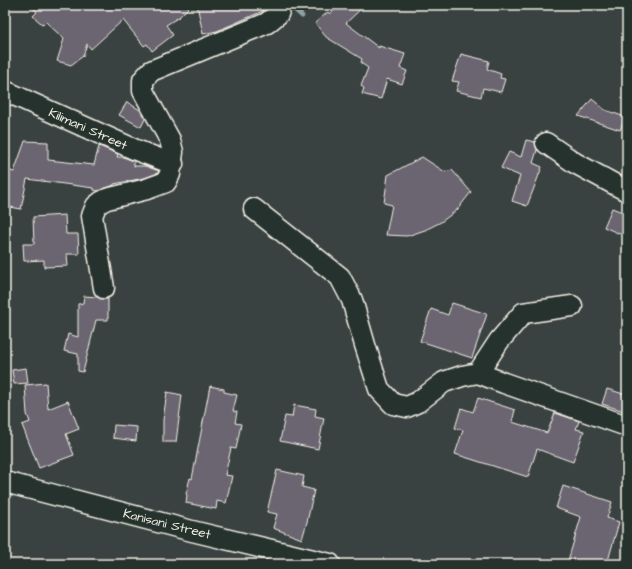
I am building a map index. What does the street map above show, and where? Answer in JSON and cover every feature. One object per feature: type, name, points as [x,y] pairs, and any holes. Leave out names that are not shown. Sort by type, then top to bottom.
[{"type":"street","points":[[104,288],[92,216],[93,211],[96,206],[107,199],[147,189],[166,182],[173,164],[173,152],[170,140],[143,91],[143,80],[151,71],[267,23],[278,14],[281,5]]},
{"type":"street","name":"Kilimani Street","points":[[5,91],[136,150],[173,164]]},
{"type":"street","points":[[546,143],[575,163],[627,191]]},
{"type":"street","points":[[254,210],[340,277],[352,300],[379,389],[393,404],[407,407],[418,402],[444,382],[478,373],[627,426]]},
{"type":"street","points":[[478,373],[499,341],[523,313],[572,306]]},
{"type":"street","name":"Kanisani Street","points":[[5,482],[192,531],[330,564]]},
{"type":"building","points":[[29,5],[191,5],[179,17],[166,25],[173,35],[152,51],[147,44],[144,46],[123,20],[91,49],[87,44],[83,56],[71,65],[57,61],[64,39],[46,22],[43,25],[33,16],[37,12]]},
{"type":"building","points":[[197,5],[261,5],[263,11],[217,31],[203,34]]},
{"type":"building","points":[[340,5],[365,5],[346,23],[379,48],[379,46],[405,54],[400,68],[407,71],[402,84],[387,79],[381,99],[362,94],[364,88],[361,86],[368,68],[361,63],[362,59],[326,37],[315,23],[328,12],[330,14]]},
{"type":"building","points":[[461,54],[489,61],[487,69],[501,74],[500,78],[505,79],[501,92],[483,88],[481,97],[456,91],[459,82],[452,81]]},
{"type":"building","points":[[592,99],[605,110],[625,117],[620,130],[578,116]]},
{"type":"building","points":[[127,102],[140,110],[145,119],[141,127],[119,115]]},
{"type":"building","points":[[526,140],[535,142],[537,150],[533,163],[542,167],[527,206],[512,201],[520,176],[501,168],[509,152],[521,157]]},
{"type":"building","points":[[25,141],[48,142],[48,160],[94,165],[99,146],[118,154],[117,157],[123,157],[134,161],[134,166],[145,166],[159,171],[158,173],[144,178],[114,184],[98,191],[94,190],[94,188],[27,179],[21,209],[5,206],[5,169],[14,172]]},
{"type":"building","points":[[422,157],[445,172],[452,170],[471,192],[457,210],[441,222],[425,230],[407,236],[386,235],[392,205],[384,203],[388,175]]},
{"type":"building","points":[[612,208],[627,214],[627,237],[604,227]]},
{"type":"building","points":[[65,215],[66,234],[78,234],[79,254],[67,254],[68,266],[44,267],[44,260],[24,261],[23,244],[34,244],[33,217]]},
{"type":"building","points":[[84,296],[108,299],[108,320],[96,320],[83,372],[78,371],[78,354],[64,351],[68,334],[78,337],[78,304],[83,303]]},
{"type":"building","points":[[452,303],[487,314],[472,358],[420,341],[431,309],[448,315]]},
{"type":"building","points":[[26,368],[28,383],[14,384],[12,370]]},
{"type":"building","points":[[46,383],[48,409],[68,401],[79,429],[66,434],[74,455],[39,468],[22,425],[30,422],[27,414],[25,385]]},
{"type":"building","points":[[210,386],[224,389],[224,392],[237,395],[233,411],[237,412],[235,423],[241,424],[236,449],[231,448],[225,475],[232,476],[226,503],[217,501],[216,509],[186,503],[186,494],[190,478],[192,479]]},
{"type":"building","points":[[607,389],[627,395],[627,412],[602,404]]},
{"type":"building","points":[[167,392],[182,395],[176,442],[163,442],[163,420]]},
{"type":"building","points":[[478,398],[515,410],[512,422],[547,433],[555,413],[579,421],[576,429],[584,431],[573,462],[537,449],[528,477],[455,454],[463,430],[455,428],[461,408],[473,412]]},
{"type":"building","points":[[294,405],[316,409],[315,416],[324,418],[318,449],[280,441],[285,416],[292,417]]},
{"type":"building","points":[[114,425],[137,427],[136,441],[113,438]]},
{"type":"building","points":[[277,470],[304,476],[302,487],[314,490],[302,539],[273,528],[277,514],[267,512]]},
{"type":"building","points":[[563,486],[612,502],[607,518],[619,522],[607,564],[567,564],[581,517],[556,508]]},
{"type":"waterway","points":[[290,5],[302,16]]}]
